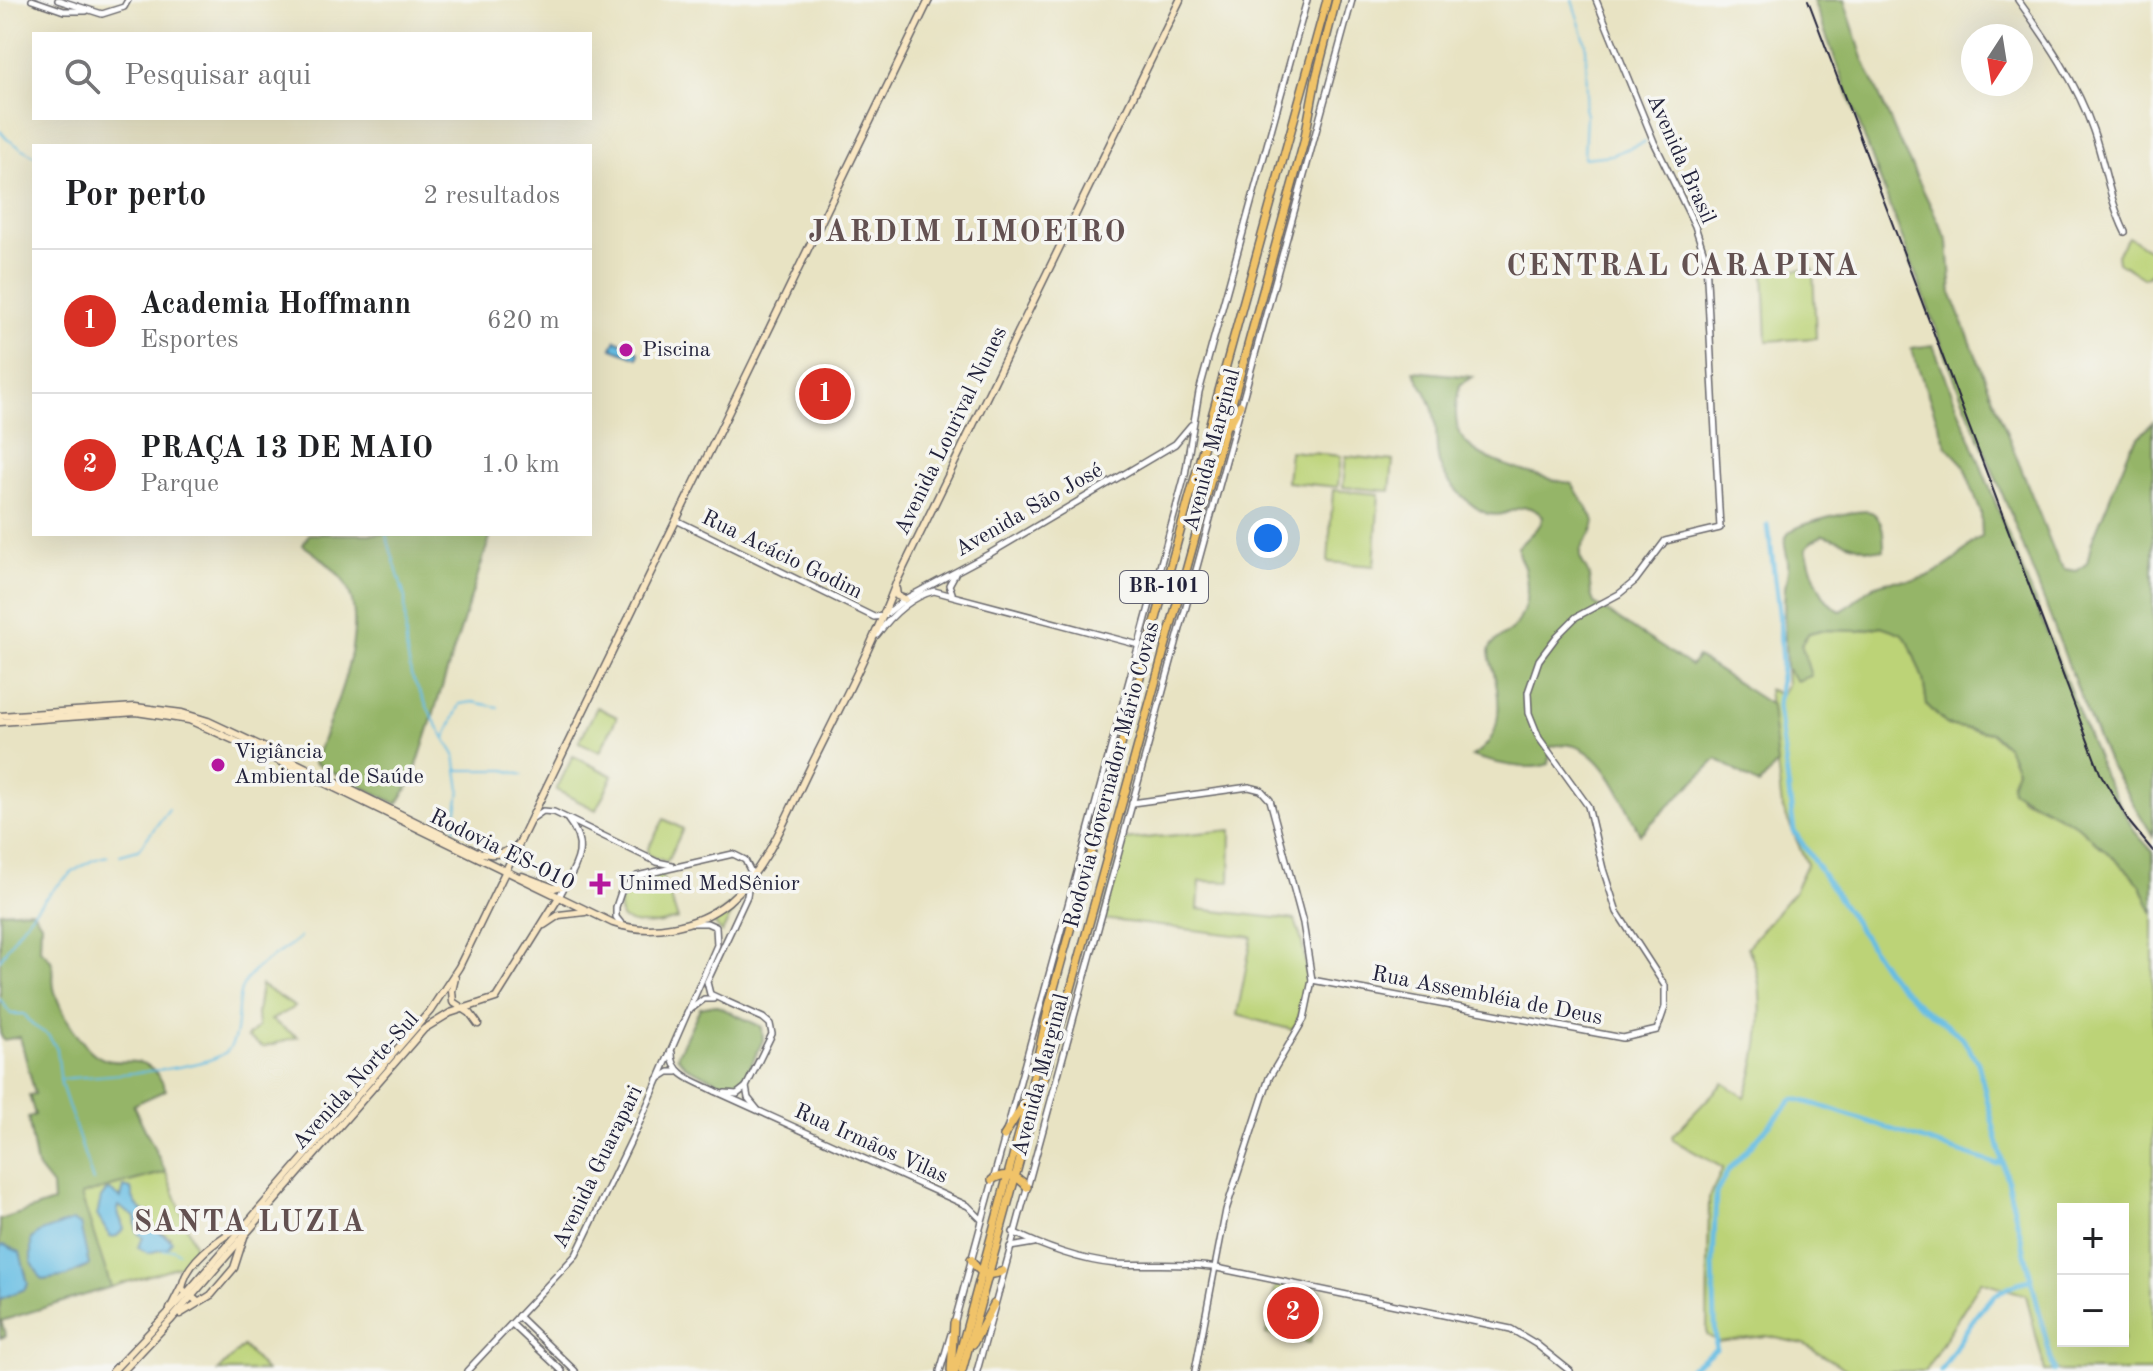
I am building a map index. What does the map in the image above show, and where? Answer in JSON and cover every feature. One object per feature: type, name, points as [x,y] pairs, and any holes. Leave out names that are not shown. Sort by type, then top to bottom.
[{"type":"main road","name":"Avenida Norte-Sul","points":[[123,1371],[430,1011],[459,967],[929,0]]},
{"type":"main road","name":"Avenida Lourival Nunes","points":[[752,876],[763,862],[876,636],[897,581],[1180,0]]},
{"type":"main road","name":"Rodovia Governador Mário Covas","points":[[1012,1176],[1049,1006],[1327,0]]},
{"type":"main road","name":"Rodovia Governador Mário Covas","points":[[953,1371],[1071,992],[1304,142],[1336,0]]},
{"type":"main road","points":[[1223,436],[1240,405]]},
{"type":"main road","points":[[897,581],[897,596],[905,599]]},
{"type":"main road","name":"Rodovia ES-010","points":[[0,719],[135,707],[182,713],[208,721],[274,752],[475,851],[498,853],[520,843]]},
{"type":"main road","name":"Rodovia ES-010","points":[[0,719],[136,712],[189,720],[233,738],[624,927],[644,929],[687,924],[729,901],[752,876]]},
{"type":"main road","points":[[518,876],[525,875],[554,888],[565,885]]},
{"type":"main road","name":"Avenida Norte-Sul","points":[[230,1247],[244,1235],[419,1034],[434,1020],[496,998],[559,897]]},
{"type":"main road","points":[[538,930],[559,915],[590,913]]},
{"type":"main road","points":[[459,967],[451,995],[453,1002],[470,1013],[478,1024]]},
{"type":"main road","points":[[1004,1136],[1029,1097]]},
{"type":"main road","points":[[992,1180],[1012,1176],[1027,1187]]},
{"type":"main road","points":[[168,1319],[193,1266],[215,1242],[247,1222]]},
{"type":"main road","points":[[168,1319],[211,1295],[234,1268],[244,1235]]},
{"type":"main road","points":[[215,1242],[230,1247],[238,1259]]},
{"type":"main road","points":[[971,1259],[984,1273],[1003,1271]]},
{"type":"main road","name":"Rodovia Governador Mário Covas","points":[[962,1371],[984,1273]]},
{"type":"main road","points":[[181,1287],[198,1302]]},
{"type":"main road","points":[[967,1352],[994,1304]]},
{"type":"main road","name":"Avenida Norte-Sul","points":[[113,1371],[168,1319]]},
{"type":"main road","points":[[953,1371],[954,1323]]},
{"type":"main road","points":[[147,1325],[158,1326]]},
{"type":"street","points":[[32,0],[64,11],[93,11]]},
{"type":"street","points":[[58,0],[102,14],[113,13],[124,7],[128,0]]},
{"type":"street","name":"Avenida Marginal","points":[[940,1371],[1185,475],[1193,421],[1307,0]]},
{"type":"street","name":"Avenida Marginal","points":[[977,1371],[1352,0]]},
{"type":"street","name":"Avenida Brasil","points":[[1596,0],[1654,142],[1695,226],[1706,260],[1720,528],[1665,541],[1638,578],[1619,594],[1576,617],[1539,660],[1528,692],[1529,713],[1539,738],[1588,806],[1606,881],[1617,912],[1665,986],[1665,1007],[1657,1030]]},
{"type":"street","points":[[2018,0],[2048,41],[2089,120],[2112,200],[2125,232]]},
{"type":"street","name":"Avenida São José","points":[[884,616],[905,599],[989,554],[1175,444],[1193,421]]},
{"type":"street","name":"Rua Acácio Godim","points":[[676,520],[874,617],[884,616]]},
{"type":"street","points":[[955,595],[950,591],[950,582],[961,568]]},
{"type":"street","points":[[876,636],[897,612],[925,593],[934,591],[1139,645]]},
{"type":"street","points":[[1132,803],[1249,787],[1266,793],[1298,903],[1312,980],[1304,1019],[1269,1078],[1226,1210],[1195,1371]]},
{"type":"street","points":[[530,822],[543,811],[565,816],[657,862],[677,866]]},
{"type":"street","name":"Avenida Norte-Sul","points":[[559,897],[581,845],[577,831],[565,816]]},
{"type":"street","points":[[624,927],[615,914],[621,892],[637,876],[733,854],[745,860],[752,876],[747,896],[707,982],[710,994],[763,1018],[771,1027],[771,1039],[746,1087],[737,1094],[715,1091],[678,1072],[669,1072],[657,1080]]},
{"type":"street","points":[[678,1072],[672,1062],[672,1048],[718,937],[716,927],[712,925],[687,924]]},
{"type":"street","name":"Rua Assembléia de Deus","points":[[1312,980],[1617,1037],[1657,1030]]},
{"type":"street","points":[[687,1013],[704,999],[725,1001]]},
{"type":"street","name":"Avenida Guarapari","points":[[467,1371],[576,1255],[672,1048]]},
{"type":"street","points":[[746,1087],[750,1101],[761,1112]]},
{"type":"street","name":"Rua Irmãos Vilas","points":[[715,1091],[968,1206],[981,1219]]},
{"type":"street","name":"Rua Irmãos Vilas","points":[[968,1206],[986,1203]]},
{"type":"street","points":[[1013,1232],[1035,1243],[1109,1263],[1186,1264],[1217,1268],[1511,1329],[1570,1371]]},
{"type":"street","points":[[1010,1247],[1035,1243]]},
{"type":"street","points":[[518,1316],[575,1371]]},
{"type":"street","points":[[512,1324],[562,1371]]},
{"type":"green space","points":[[1813,0],[1844,0],[1863,58],[1948,241],[1952,295],[2058,561],[2064,569],[2077,571],[2087,563],[2092,541],[2131,446],[2153,422],[2153,836],[2109,764],[2085,708],[2012,517],[1957,385]]},
{"type":"green space","points":[[2128,237],[2153,252],[2153,269],[2148,276],[2143,278],[2118,262],[2117,254]]},
{"type":"green space","points":[[1813,269],[1816,338],[1767,341],[1764,271]]},
{"type":"green space","points":[[1933,345],[2104,776],[2135,832],[2153,852],[2153,914],[2141,886],[2130,873],[2077,825],[2012,791],[2011,784],[2017,769],[2007,747],[1991,733],[1947,725],[1927,705],[1923,679],[1909,643],[1901,633],[1881,626],[1860,631],[1821,630],[1809,633],[1801,644],[1811,676],[1797,681],[1786,668],[1784,608],[1788,566],[1785,541],[1793,530],[1854,512],[1871,512],[1879,519],[1884,551],[1823,535],[1806,549],[1822,593],[1841,611],[1876,585],[1919,579],[1932,574],[1982,537],[1981,513],[1963,464],[1947,447],[1911,348]]},
{"type":"green space","points":[[1414,371],[1473,377],[1460,385],[1457,401],[1457,427],[1468,445],[1505,465],[1572,484],[1595,521],[1580,556],[1588,573],[1595,604],[1691,666],[1697,657],[1771,705],[1777,764],[1759,785],[1717,759],[1640,834],[1606,771],[1582,749],[1567,744],[1550,747],[1549,764],[1531,767],[1500,764],[1472,756],[1490,740],[1498,718],[1498,693],[1489,650],[1494,642],[1516,625],[1525,606],[1526,578],[1518,547],[1540,525],[1543,517],[1528,508],[1494,515],[1486,513],[1457,491],[1442,470],[1433,410]]},
{"type":"green space","points":[[1290,451],[1341,456],[1338,487],[1287,482]]},
{"type":"green space","points":[[1346,456],[1393,461],[1390,491],[1343,487]]},
{"type":"green space","points":[[1333,490],[1379,494],[1374,566],[1328,562]]},
{"type":"green space","points":[[308,536],[490,536],[412,781],[397,804],[314,763],[347,670],[354,619],[351,597],[341,578],[303,545]]},
{"type":"green space","points":[[1881,626],[1901,633],[1909,643],[1923,679],[1927,705],[1947,725],[1991,733],[2007,747],[2017,769],[2015,776],[2020,798],[2049,809],[2077,825],[2141,886],[2153,914],[2153,1371],[2045,1371],[2026,1295],[1981,1281],[1925,1371],[1849,1371],[1804,1344],[1766,1336],[1718,1342],[1707,1335],[1709,1198],[1723,1168],[1673,1140],[1672,1136],[1723,1083],[1745,1097],[1750,1081],[1758,1042],[1760,1001],[1754,963],[1747,947],[1794,892],[1807,864],[1782,807],[1768,689],[1781,695],[1787,685],[1786,667],[1809,633],[1821,630],[1860,631]]},
{"type":"green space","points":[[597,707],[617,717],[600,752],[579,742]]},
{"type":"green space","points":[[573,756],[613,776],[596,810],[556,790]]},
{"type":"green space","points":[[664,819],[683,829],[667,862],[648,855],[647,850]]},
{"type":"green space","points":[[1231,830],[1230,882],[1200,881],[1198,909],[1295,920],[1306,962],[1306,989],[1293,1030],[1237,1015],[1252,937],[1101,919],[1123,840]]},
{"type":"green space","points":[[661,874],[678,919],[643,924],[622,918],[620,908],[624,894],[637,884]]},
{"type":"green space","points":[[740,897],[722,933],[712,920]]},
{"type":"green space","points":[[32,910],[41,923],[40,950],[53,965],[58,1000],[79,1038],[90,1050],[111,1061],[140,1062],[158,1075],[166,1090],[133,1105],[166,1172],[81,1195],[111,1287],[1,1321],[6,1336],[0,1338],[0,1299],[25,1289],[27,1282],[22,1265],[4,1245],[0,1246],[0,1220],[53,1202],[52,1186],[37,1167],[28,1117],[35,1115],[29,1095],[35,1094],[20,1037],[3,1040],[0,1033],[0,912]],"holes":[[[31,1239],[87,1267],[67,1276],[44,1280],[31,1261]]]},
{"type":"green space","points":[[261,985],[295,1007],[271,1020],[298,1037],[263,1047],[247,1037],[258,1027]]},
{"type":"green space","points":[[715,1005],[762,1027],[763,1040],[743,1082],[730,1087],[685,1066],[677,1056],[700,1008]]},
{"type":"green space","points":[[166,1172],[195,1247],[189,1260],[111,1287],[80,1195]],"holes":[[[122,1194],[131,1197],[143,1212],[150,1213],[149,1225],[170,1237],[168,1248],[148,1253],[136,1228],[135,1217],[118,1206],[116,1209],[122,1222],[99,1219],[99,1207],[121,1198]]]},
{"type":"green space","points":[[1276,1283],[1321,1291],[1310,1343],[1266,1334]]},
{"type":"green space","points":[[243,1346],[266,1371],[218,1371]]},
{"type":"water","name":"Piscina","points":[[616,340],[639,352],[638,358],[612,348]]},
{"type":"water","points":[[124,1187],[131,1189],[140,1208],[152,1214],[149,1225],[172,1241],[168,1248],[148,1253],[138,1247],[143,1238],[137,1232],[135,1217],[118,1206],[124,1229],[117,1236],[110,1237],[97,1215],[101,1198],[110,1190],[121,1198]]},
{"type":"water","points":[[72,1221],[80,1224],[89,1265],[67,1276],[42,1280],[31,1261],[31,1239]]},
{"type":"water","points":[[0,1246],[20,1252],[28,1284],[25,1289],[0,1299]]},
{"type":"waterway","points":[[1572,0],[1586,44],[1584,158],[1611,155],[1645,142]]},
{"type":"waterway","points":[[0,131],[32,155]]},
{"type":"waterway","points":[[1768,525],[1779,611],[1782,666],[1778,706],[1794,831],[1890,976],[1919,1005],[1961,1036],[1978,1063],[2054,1371]]},
{"type":"waterway","points":[[387,536],[405,598],[406,647],[411,675],[455,755],[460,790],[454,830]]},
{"type":"waterway","points":[[446,736],[460,704],[473,702],[498,707]]},
{"type":"waterway","points":[[459,770],[505,770],[523,775]]},
{"type":"waterway","points":[[120,855],[138,850],[169,809]]},
{"type":"waterway","points":[[0,960],[32,913],[61,882],[92,861],[108,856]]},
{"type":"waterway","points":[[60,1079],[175,1068],[217,1057],[232,1044],[239,997],[246,981],[259,967],[300,937]]},
{"type":"waterway","points":[[0,999],[11,1014],[24,1014],[34,1026],[48,1035],[57,1049],[61,1084],[93,1181]]},
{"type":"waterway","points":[[1689,1369],[1716,1349],[1713,1264],[1716,1193],[1728,1171],[1791,1101],[1795,1099],[1818,1105],[1996,1164],[2002,1162]]},
{"type":"waterway","points":[[163,1250],[173,1249],[179,1253]]},
{"type":"waterway","points":[[1941,1371],[1988,1302],[2014,1284],[2031,1280]]},
{"type":"railway","points":[[1808,0],[2100,773],[2130,823],[2153,851]]},
{"type":"place","name":"Piscina","points":[[626,350]]},
{"type":"place","name":"Academia Hoffmann","points":[[825,394]]},
{"type":"place","name":"Vigiância Ambiental de Saúde","points":[[218,765]]},
{"type":"place","name":"Unimed MedSênior","points":[[600,884]]},
{"type":"place","name":"PRAÇA 13 DE MAIO","points":[[1293,1313]]},
{"type":"district","name":"JARDIM LIMOEIRO","points":[[968,233]]},
{"type":"district","name":"CENTRAL CARAPINA","points":[[1683,267]]},
{"type":"district","name":"SANTA LUZIA","points":[[250,1223]]}]
